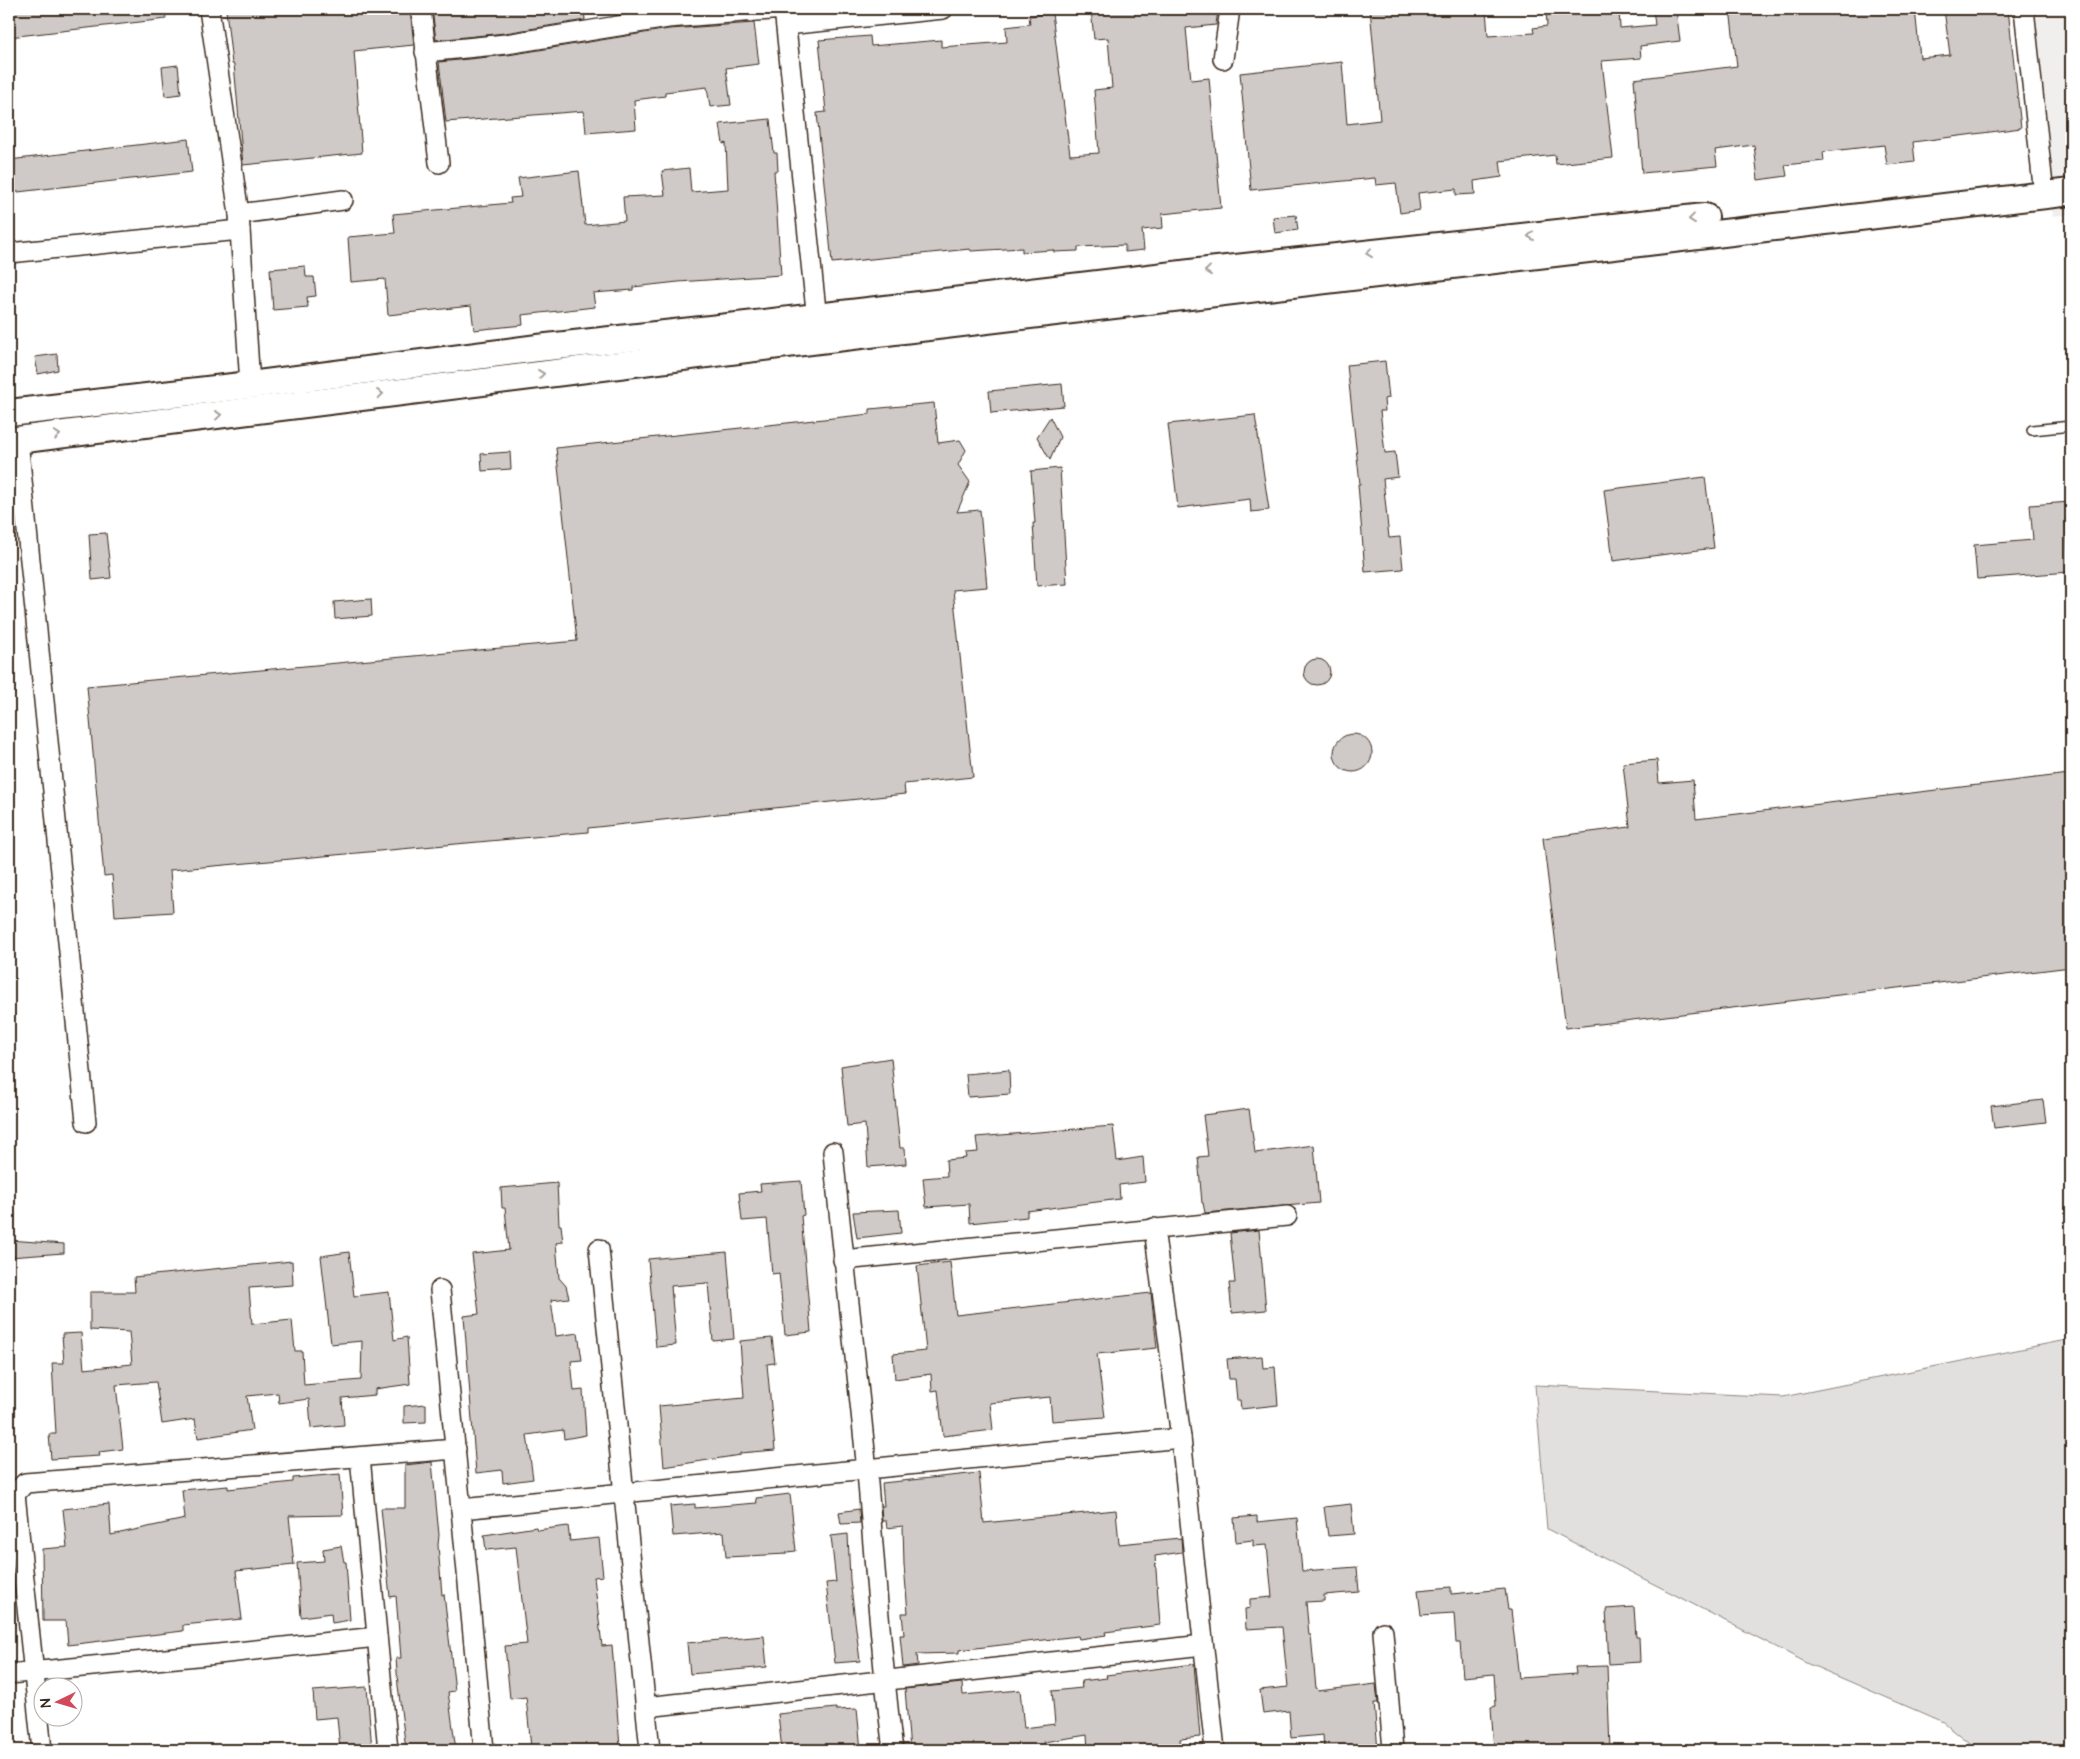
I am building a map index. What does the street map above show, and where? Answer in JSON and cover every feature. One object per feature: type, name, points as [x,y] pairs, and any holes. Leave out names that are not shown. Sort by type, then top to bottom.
[{"type":"main road","points":[[2044,187],[2071,175]]},
{"type":"main road","points":[[13,441],[818,328],[1199,272],[1665,222],[2044,187],[2071,192]]},
{"type":"main road","points":[[9,413],[250,385],[538,348],[818,328]]},
{"type":"street","points":[[209,9],[240,222],[250,385]]},
{"type":"street","points":[[421,9],[439,163]]},
{"type":"street","points":[[425,52],[506,44],[668,18],[784,9],[818,328]]},
{"type":"street","points":[[786,25],[943,9]]},
{"type":"street","points":[[1224,59],[1230,9]]},
{"type":"street","points":[[2024,9],[2044,187]]},
{"type":"street","points":[[9,253],[240,222],[343,200]]},
{"type":"street","points":[[13,441],[86,1122]]},
{"type":"street","points":[[833,1152],[866,1470],[884,1682],[893,1750]]},
{"type":"street","points":[[843,1260],[1287,1216]]},
{"type":"street","points":[[1154,1228],[1181,1438],[1215,1750]]},
{"type":"street","points":[[599,1249],[650,1750]]},
{"type":"street","points":[[440,1290],[484,1750]]},
{"type":"street","points":[[461,1509],[1181,1438]]},
{"type":"street","points":[[42,1750],[14,1494],[25,1482],[456,1449]]},
{"type":"street","points":[[360,1457],[388,1750]]},
{"type":"street","points":[[1383,1632],[1394,1750]]},
{"type":"street","points":[[9,1674],[377,1637]]},
{"type":"street","points":[[646,1707],[1203,1645]]},
{"type":"lane","points":[[2032,430],[2071,426]]},
{"type":"shaded area","points":[[2031,9],[2071,9],[2071,214],[2053,216]]},
{"type":"shaded area","points":[[2071,1339],[2071,1750],[1978,1750],[1943,1722],[1809,1664],[1547,1529],[1535,1385],[1783,1397]]},
{"type":"building","points":[[9,9],[165,9],[166,19],[9,37]]},
{"type":"building","points":[[410,9],[414,45],[354,51],[362,153],[243,165],[234,64],[232,64],[226,10]]},
{"type":"building","points":[[432,9],[584,9],[585,20],[505,33],[436,40]]},
{"type":"building","points":[[614,9],[655,9],[614,15]]},
{"type":"building","points":[[1091,9],[1218,9],[1216,25],[1186,28],[1191,80],[1209,78],[1221,208],[1162,214],[1163,228],[1142,230],[1144,250],[1125,252],[1125,245],[1078,247],[1078,251],[1054,252],[1053,250],[1022,252],[1022,248],[971,251],[970,249],[832,263],[817,113],[826,112],[819,40],[870,36],[871,46],[941,40],[941,47],[1007,42],[1006,27],[1030,24],[1029,16],[1052,13],[1070,155],[1099,153],[1094,90],[1112,88],[1108,38],[1094,39]]},
{"type":"building","points":[[1370,9],[1486,9],[1488,36],[1534,33],[1533,28],[1547,26],[1546,9],[1619,9],[1620,28],[1655,25],[1653,9],[1676,9],[1680,41],[1640,46],[1641,58],[1602,61],[1613,158],[1556,164],[1555,155],[1500,161],[1502,177],[1474,181],[1475,194],[1456,195],[1456,189],[1418,193],[1420,210],[1400,213],[1396,183],[1376,185],[1375,178],[1251,190],[1240,73],[1342,62],[1347,124],[1380,120]]},
{"type":"building","points":[[1730,9],[1915,9],[1920,58],[1950,55],[1944,9],[2008,9],[2021,128],[1913,142],[1915,162],[1887,165],[1884,145],[1823,152],[1824,161],[1785,165],[1787,176],[1758,180],[1754,145],[1715,150],[1717,166],[1642,173],[1634,79],[1737,66]]},
{"type":"building","points":[[754,23],[759,64],[726,68],[731,105],[710,107],[707,87],[665,92],[665,96],[634,100],[636,129],[586,133],[584,111],[446,122],[439,62],[508,55],[669,29]]},
{"type":"building","points":[[178,65],[181,94],[165,96],[162,67]]},
{"type":"building","points":[[770,119],[774,153],[777,153],[778,171],[774,171],[781,275],[678,282],[633,287],[633,290],[593,293],[595,307],[522,315],[523,325],[474,330],[471,306],[388,315],[385,279],[351,282],[348,237],[395,233],[393,214],[511,203],[510,198],[521,197],[518,178],[579,171],[585,225],[625,221],[623,197],[665,195],[662,171],[689,168],[691,192],[728,189],[726,143],[723,144],[720,124]]},
{"type":"building","points":[[188,139],[192,172],[9,193],[9,160]]},
{"type":"building","points":[[1296,215],[1298,230],[1275,233],[1273,217]]},
{"type":"building","points":[[305,266],[306,277],[314,277],[316,296],[307,297],[308,307],[273,310],[270,269]]},
{"type":"building","points":[[57,354],[58,370],[38,374],[35,357]]},
{"type":"building","points":[[1385,361],[1389,398],[1384,399],[1385,411],[1380,411],[1385,453],[1395,452],[1398,477],[1383,479],[1389,538],[1400,537],[1403,569],[1365,572],[1358,484],[1360,484],[1347,365]]},
{"type":"building","points":[[1062,384],[1064,406],[991,413],[989,391]]},
{"type":"building","points":[[934,403],[938,443],[960,440],[966,450],[958,465],[970,482],[957,512],[980,510],[987,587],[953,590],[973,777],[904,784],[905,794],[588,828],[588,832],[170,870],[173,912],[115,916],[112,875],[104,876],[87,686],[577,641],[556,448],[870,414],[870,409]]},
{"type":"building","points":[[1255,415],[1269,510],[1251,512],[1250,499],[1178,508],[1168,424]]},
{"type":"building","points":[[1050,417],[1060,437],[1050,460],[1037,437]]},
{"type":"building","points":[[510,452],[511,469],[482,471],[481,454]]},
{"type":"building","points":[[1060,468],[1067,584],[1037,586],[1031,471]]},
{"type":"building","points":[[1705,477],[1714,548],[1613,561],[1604,490]]},
{"type":"building","points":[[2070,502],[2071,517],[2066,518],[2070,572],[1977,579],[1974,545],[2033,540],[2030,505]]},
{"type":"building","points":[[106,533],[111,578],[92,580],[89,534]]},
{"type":"building","points":[[371,599],[372,616],[335,619],[334,602]]},
{"type":"building","points":[[1317,659],[1326,663],[1330,672],[1326,681],[1317,685],[1308,681],[1304,672],[1308,663]]},
{"type":"building","points":[[1353,734],[1366,740],[1372,753],[1366,766],[1353,772],[1340,766],[1334,753],[1340,740]]},
{"type":"building","points":[[1657,760],[1659,783],[1693,780],[1696,819],[2069,774],[2071,793],[2071,967],[1566,1028],[1543,838],[1630,827],[1623,763]]},
{"type":"building","points":[[891,1058],[900,1148],[905,1148],[906,1164],[868,1167],[865,1124],[847,1126],[841,1066]]},
{"type":"building","points":[[1009,1070],[1010,1094],[968,1097],[966,1074]]},
{"type":"building","points":[[2043,1100],[2046,1122],[1994,1128],[1991,1106]]},
{"type":"building","points":[[1249,1109],[1255,1153],[1314,1145],[1319,1203],[1205,1213],[1202,1203],[1198,1157],[1208,1156],[1203,1115]]},
{"type":"building","points":[[1113,1126],[1117,1161],[1143,1157],[1145,1182],[1119,1185],[1120,1199],[1027,1211],[1027,1217],[970,1223],[969,1204],[926,1207],[923,1178],[947,1176],[946,1160],[966,1158],[965,1153],[978,1152],[976,1137]]},
{"type":"building","points":[[801,1181],[804,1215],[801,1216],[811,1332],[785,1335],[779,1273],[772,1274],[767,1219],[742,1221],[739,1193],[761,1191],[760,1184]]},
{"type":"building","points":[[557,1183],[559,1225],[561,1225],[563,1242],[556,1243],[559,1278],[566,1286],[569,1298],[551,1300],[556,1336],[578,1333],[582,1360],[571,1361],[574,1391],[583,1390],[586,1435],[564,1439],[563,1430],[527,1435],[533,1479],[503,1483],[502,1470],[476,1473],[464,1316],[479,1314],[472,1254],[509,1250],[505,1208],[502,1208],[501,1188]]},
{"type":"building","points":[[899,1210],[901,1233],[857,1238],[853,1212]]},
{"type":"building","points":[[1259,1230],[1266,1310],[1232,1313],[1229,1283],[1235,1283],[1230,1233]]},
{"type":"building","points":[[9,1240],[64,1244],[64,1253],[9,1257]]},
{"type":"building","points":[[349,1252],[354,1296],[389,1292],[394,1340],[407,1337],[410,1384],[375,1389],[375,1395],[342,1398],[344,1425],[311,1428],[309,1399],[279,1403],[278,1393],[247,1396],[252,1430],[198,1438],[195,1419],[162,1424],[156,1382],[116,1385],[123,1449],[99,1452],[100,1456],[51,1459],[49,1434],[56,1434],[52,1363],[64,1363],[62,1334],[81,1333],[84,1369],[132,1364],[129,1332],[90,1330],[90,1292],[135,1292],[134,1277],[292,1261],[293,1285],[249,1288],[252,1324],[292,1320],[295,1351],[302,1351],[304,1385],[361,1380],[362,1341],[331,1344],[321,1256]]},
{"type":"building","points":[[727,1252],[734,1339],[713,1341],[708,1283],[671,1286],[676,1345],[656,1347],[648,1259]]},
{"type":"building","points":[[950,1262],[956,1315],[1151,1293],[1157,1348],[1097,1354],[1105,1417],[1052,1421],[1050,1397],[990,1403],[993,1430],[943,1436],[938,1390],[932,1391],[931,1374],[895,1379],[893,1354],[926,1351],[917,1266]]},
{"type":"building","points":[[772,1338],[775,1363],[767,1364],[775,1450],[740,1453],[740,1455],[664,1467],[659,1406],[744,1398],[740,1341]]},
{"type":"building","points":[[1262,1356],[1263,1368],[1275,1367],[1278,1405],[1241,1409],[1240,1400],[1237,1400],[1235,1379],[1229,1379],[1227,1359]]},
{"type":"building","points":[[426,1404],[426,1422],[404,1423],[404,1406]]},
{"type":"building","points":[[432,1462],[439,1535],[442,1595],[444,1594],[455,1691],[448,1692],[456,1750],[406,1750],[396,1658],[401,1658],[396,1596],[390,1597],[381,1508],[405,1508],[405,1465]]},
{"type":"building","points":[[979,1473],[984,1523],[1116,1510],[1119,1544],[1181,1538],[1182,1552],[1155,1556],[1160,1625],[1105,1632],[1106,1635],[1079,1639],[1078,1636],[959,1650],[959,1653],[917,1654],[918,1665],[903,1667],[900,1635],[904,1635],[902,1613],[908,1613],[903,1526],[887,1528],[886,1521],[882,1521],[881,1506],[884,1506],[882,1483]]},
{"type":"building","points":[[340,1474],[343,1515],[289,1516],[294,1565],[236,1571],[242,1619],[183,1625],[183,1631],[68,1645],[66,1621],[43,1621],[42,1549],[67,1547],[63,1509],[109,1504],[111,1535],[185,1519],[182,1490],[228,1486],[228,1489],[293,1482],[293,1478]]},
{"type":"building","points":[[790,1494],[796,1551],[787,1552],[787,1554],[726,1557],[724,1532],[673,1536],[670,1506],[695,1504],[695,1508],[757,1503],[756,1498]]},
{"type":"building","points":[[1351,1504],[1354,1534],[1328,1536],[1324,1507]]},
{"type":"building","points":[[859,1509],[860,1523],[841,1524],[839,1512]]},
{"type":"building","points":[[1257,1516],[1257,1522],[1297,1518],[1302,1571],[1357,1567],[1359,1592],[1324,1595],[1324,1601],[1306,1602],[1309,1635],[1311,1635],[1316,1688],[1318,1691],[1376,1684],[1378,1703],[1374,1703],[1378,1750],[1324,1750],[1323,1735],[1291,1738],[1289,1711],[1263,1714],[1260,1690],[1288,1687],[1282,1627],[1246,1629],[1245,1609],[1250,1608],[1250,1599],[1272,1597],[1267,1545],[1253,1546],[1253,1540],[1236,1542],[1234,1518]]},
{"type":"building","points":[[568,1526],[570,1541],[599,1538],[603,1576],[594,1577],[602,1646],[612,1645],[620,1747],[597,1750],[567,1750],[566,1744],[531,1748],[526,1697],[510,1699],[505,1646],[527,1644],[516,1547],[486,1550],[484,1535],[536,1527],[537,1530]]},
{"type":"building","points":[[848,1534],[850,1580],[860,1661],[835,1663],[826,1583],[836,1582],[831,1536]]},
{"type":"building","points":[[341,1546],[344,1562],[346,1562],[350,1620],[332,1623],[331,1613],[301,1617],[297,1563],[324,1561],[323,1549]]},
{"type":"building","points":[[1451,1587],[1451,1594],[1505,1589],[1508,1610],[1511,1610],[1519,1678],[1576,1674],[1575,1667],[1607,1666],[1610,1750],[1494,1750],[1491,1707],[1496,1706],[1494,1674],[1463,1677],[1460,1643],[1456,1643],[1454,1613],[1421,1615],[1418,1590]]},
{"type":"building","points":[[1634,1607],[1636,1637],[1639,1637],[1640,1662],[1609,1664],[1606,1609]]},
{"type":"building","points":[[764,1636],[767,1667],[690,1674],[687,1643]]},
{"type":"building","points":[[1194,1664],[1200,1737],[1180,1739],[1181,1750],[1088,1750],[1087,1735],[1044,1742],[1046,1750],[910,1750],[905,1689],[962,1683],[963,1695],[1020,1690],[1024,1728],[1055,1724],[1052,1691],[1082,1688],[1081,1681],[1107,1678],[1106,1675]]},
{"type":"building","points":[[367,1687],[372,1750],[340,1750],[337,1717],[315,1719],[313,1691]]},
{"type":"building","points":[[836,1708],[836,1710],[857,1709],[861,1750],[782,1750],[778,1714]]}]
